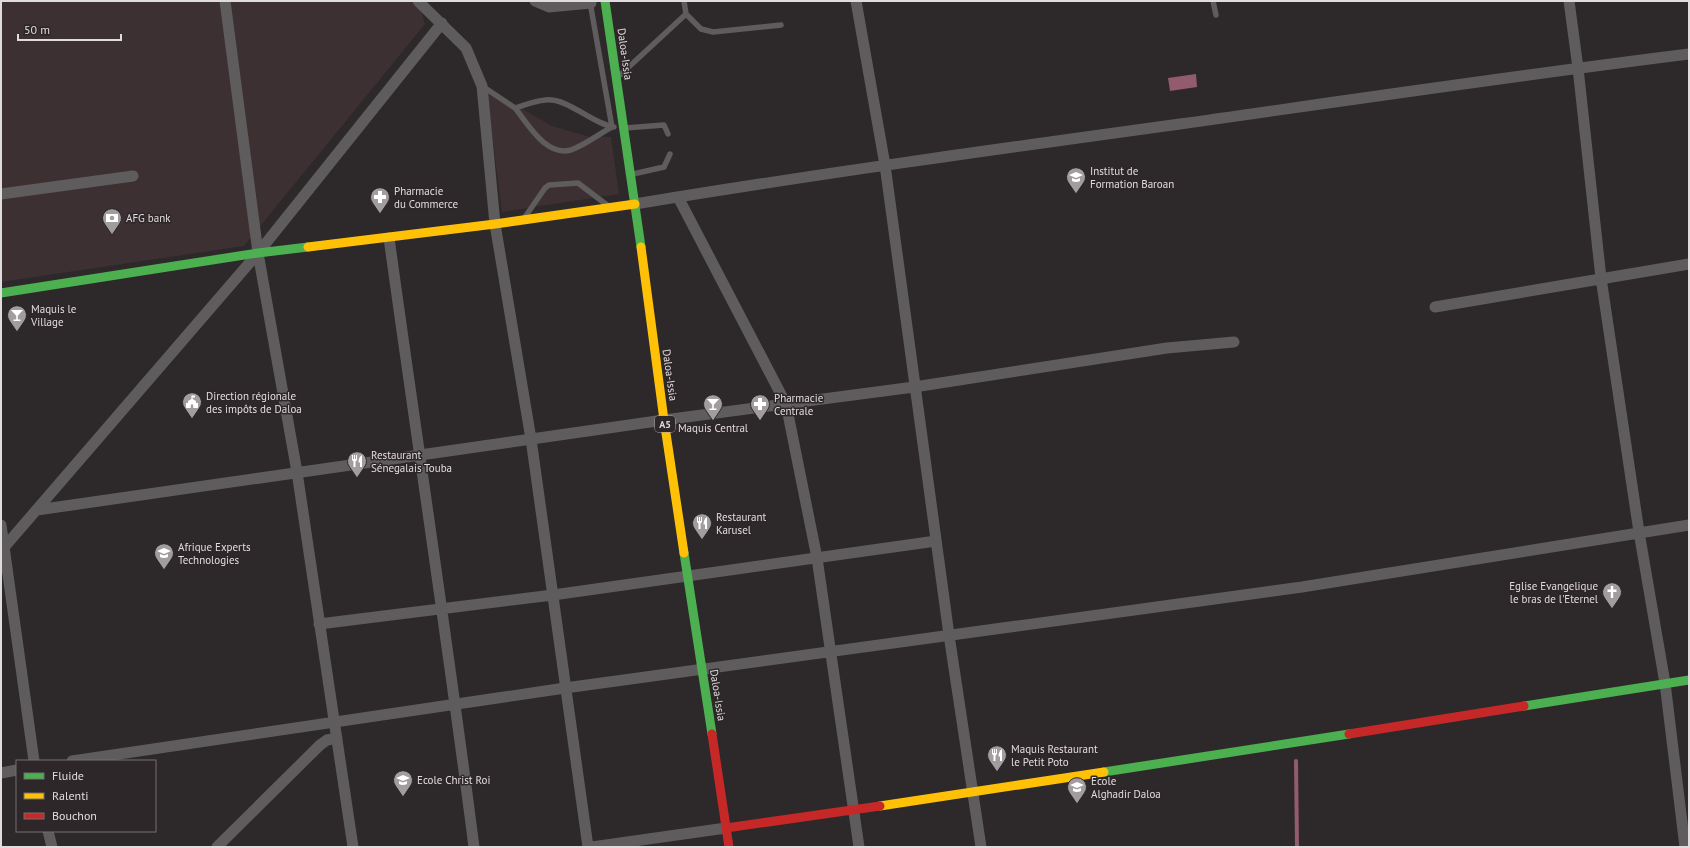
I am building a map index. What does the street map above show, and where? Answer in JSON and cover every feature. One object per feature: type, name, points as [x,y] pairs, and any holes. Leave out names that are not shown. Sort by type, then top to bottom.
[{"type":"street","points":[[225,1],[258,253],[297,472],[353,847]]},
{"type":"street","points":[[535,1],[549,7],[590,2]]},
{"type":"street","name":"Daloa-Issia","points":[[605,1],[631,174],[664,420],[729,847]]},
{"type":"street","points":[[856,1],[885,166],[914,387],[981,847]]},
{"type":"street","points":[[1569,1],[1578,68],[1601,278],[1639,532],[1665,683],[1685,847]]},
{"type":"street","points":[[420,2],[466,48],[482,86],[495,224],[531,439],[588,847]]},
{"type":"street","points":[[3,549],[258,253],[442,23]]},
{"type":"street","points":[[1,293],[258,253],[495,224],[885,166],[1578,68],[1689,54]]},
{"type":"street","points":[[1,194],[132,176]]},
{"type":"street","points":[[678,197],[786,404],[816,558],[859,847]]},
{"type":"street","points":[[390,238],[474,847]]},
{"type":"street","points":[[1435,307],[1689,264]]},
{"type":"street","points":[[37,510],[664,420],[914,387],[1167,348],[1234,342]]},
{"type":"street","points":[[1,525],[3,549],[34,760]]},
{"type":"street","points":[[79,760],[455,703],[1302,587],[1689,525]]},
{"type":"street","points":[[319,624],[553,595],[936,541]]},
{"type":"street","points":[[592,847],[972,793],[1689,680]]},
{"type":"street","points":[[217,847],[320,745],[327,740],[337,738]]},
{"type":"street","points":[[1,773],[16,770]]},
{"type":"street","points":[[48,832],[52,847]]},
{"type":"lane","points":[[684,1],[686,14],[701,28],[713,32],[781,25]]},
{"type":"lane","points":[[1213,1],[1216,16]]},
{"type":"lane","points":[[590,2],[612,127]]},
{"type":"lane","points":[[616,79],[686,14]]},
{"type":"lane","points":[[482,86],[515,108],[540,139],[554,150],[570,150],[612,127]]},
{"type":"lane","points":[[515,108],[546,100],[567,104],[581,113],[612,127],[623,128],[664,125],[668,134]]},
{"type":"lane","points":[[631,174],[664,167],[670,154]]},
{"type":"lane","points":[[522,220],[545,188],[549,185],[578,183],[610,207]]},
{"type":"shaded area","points":[[1,1],[418,1],[425,24],[244,246],[1,282]]},
{"type":"shaded area","points":[[1196,74],[1197,87],[1170,91],[1168,78]]},
{"type":"shaded area","points":[[486,88],[552,126],[590,137],[611,137],[619,194],[502,212]]},
{"type":"waterway","points":[[1296,761],[1297,847]]},
{"type":"traffic: fast","points":[[605,1],[641,247]]},
{"type":"traffic: fast","points":[[1,293],[258,253],[308,247]]},
{"type":"traffic: fast","points":[[684,553],[712,734]]},
{"type":"traffic: fast","points":[[1524,706],[1689,680]]},
{"type":"traffic: fast","points":[[1104,772],[1349,734]]},
{"type":"traffic: slow","points":[[308,247],[495,224],[635,204]]},
{"type":"traffic: slow","points":[[641,247],[664,420],[684,553]]},
{"type":"traffic: slow","points":[[880,806],[1104,772]]},
{"type":"traffic: jam","points":[[1349,734],[1524,706]]},
{"type":"traffic: jam","points":[[712,734],[729,847]]},
{"type":"traffic: jam","points":[[726,828],[880,806]]},
{"type":"place","name":"Institut de Formation Baroan","points":[[1076,194]]},
{"type":"place","name":"Pharmacie du Commerce","points":[[380,214]]},
{"type":"place","name":"AFG bank","points":[[112,235]]},
{"type":"place","name":"Maquis le Village","points":[[17,332]]},
{"type":"place","name":"Direction régionale des impôts de Daloa","points":[[192,419]]},
{"type":"place","name":"Maquis Central","points":[[713,421]]},
{"type":"place","name":"Pharmacie Centrale","points":[[760,421]]},
{"type":"place","name":"Restaurant Sénegalais Touba","points":[[357,478]]},
{"type":"place","name":"Restaurant Karusel","points":[[702,540]]},
{"type":"place","name":"Afrique Experts Technologies","points":[[164,570]]},
{"type":"place","name":"Eglise Evangelique le bras de l'Eternel","points":[[1612,609]]},
{"type":"place","name":"Maquis Restaurant le Petit Poto","points":[[997,772]]},
{"type":"place","name":"Ecole Christ Roi","points":[[403,797]]},
{"type":"place","name":"Ecole Alghadir Daloa","points":[[1077,804]]}]
